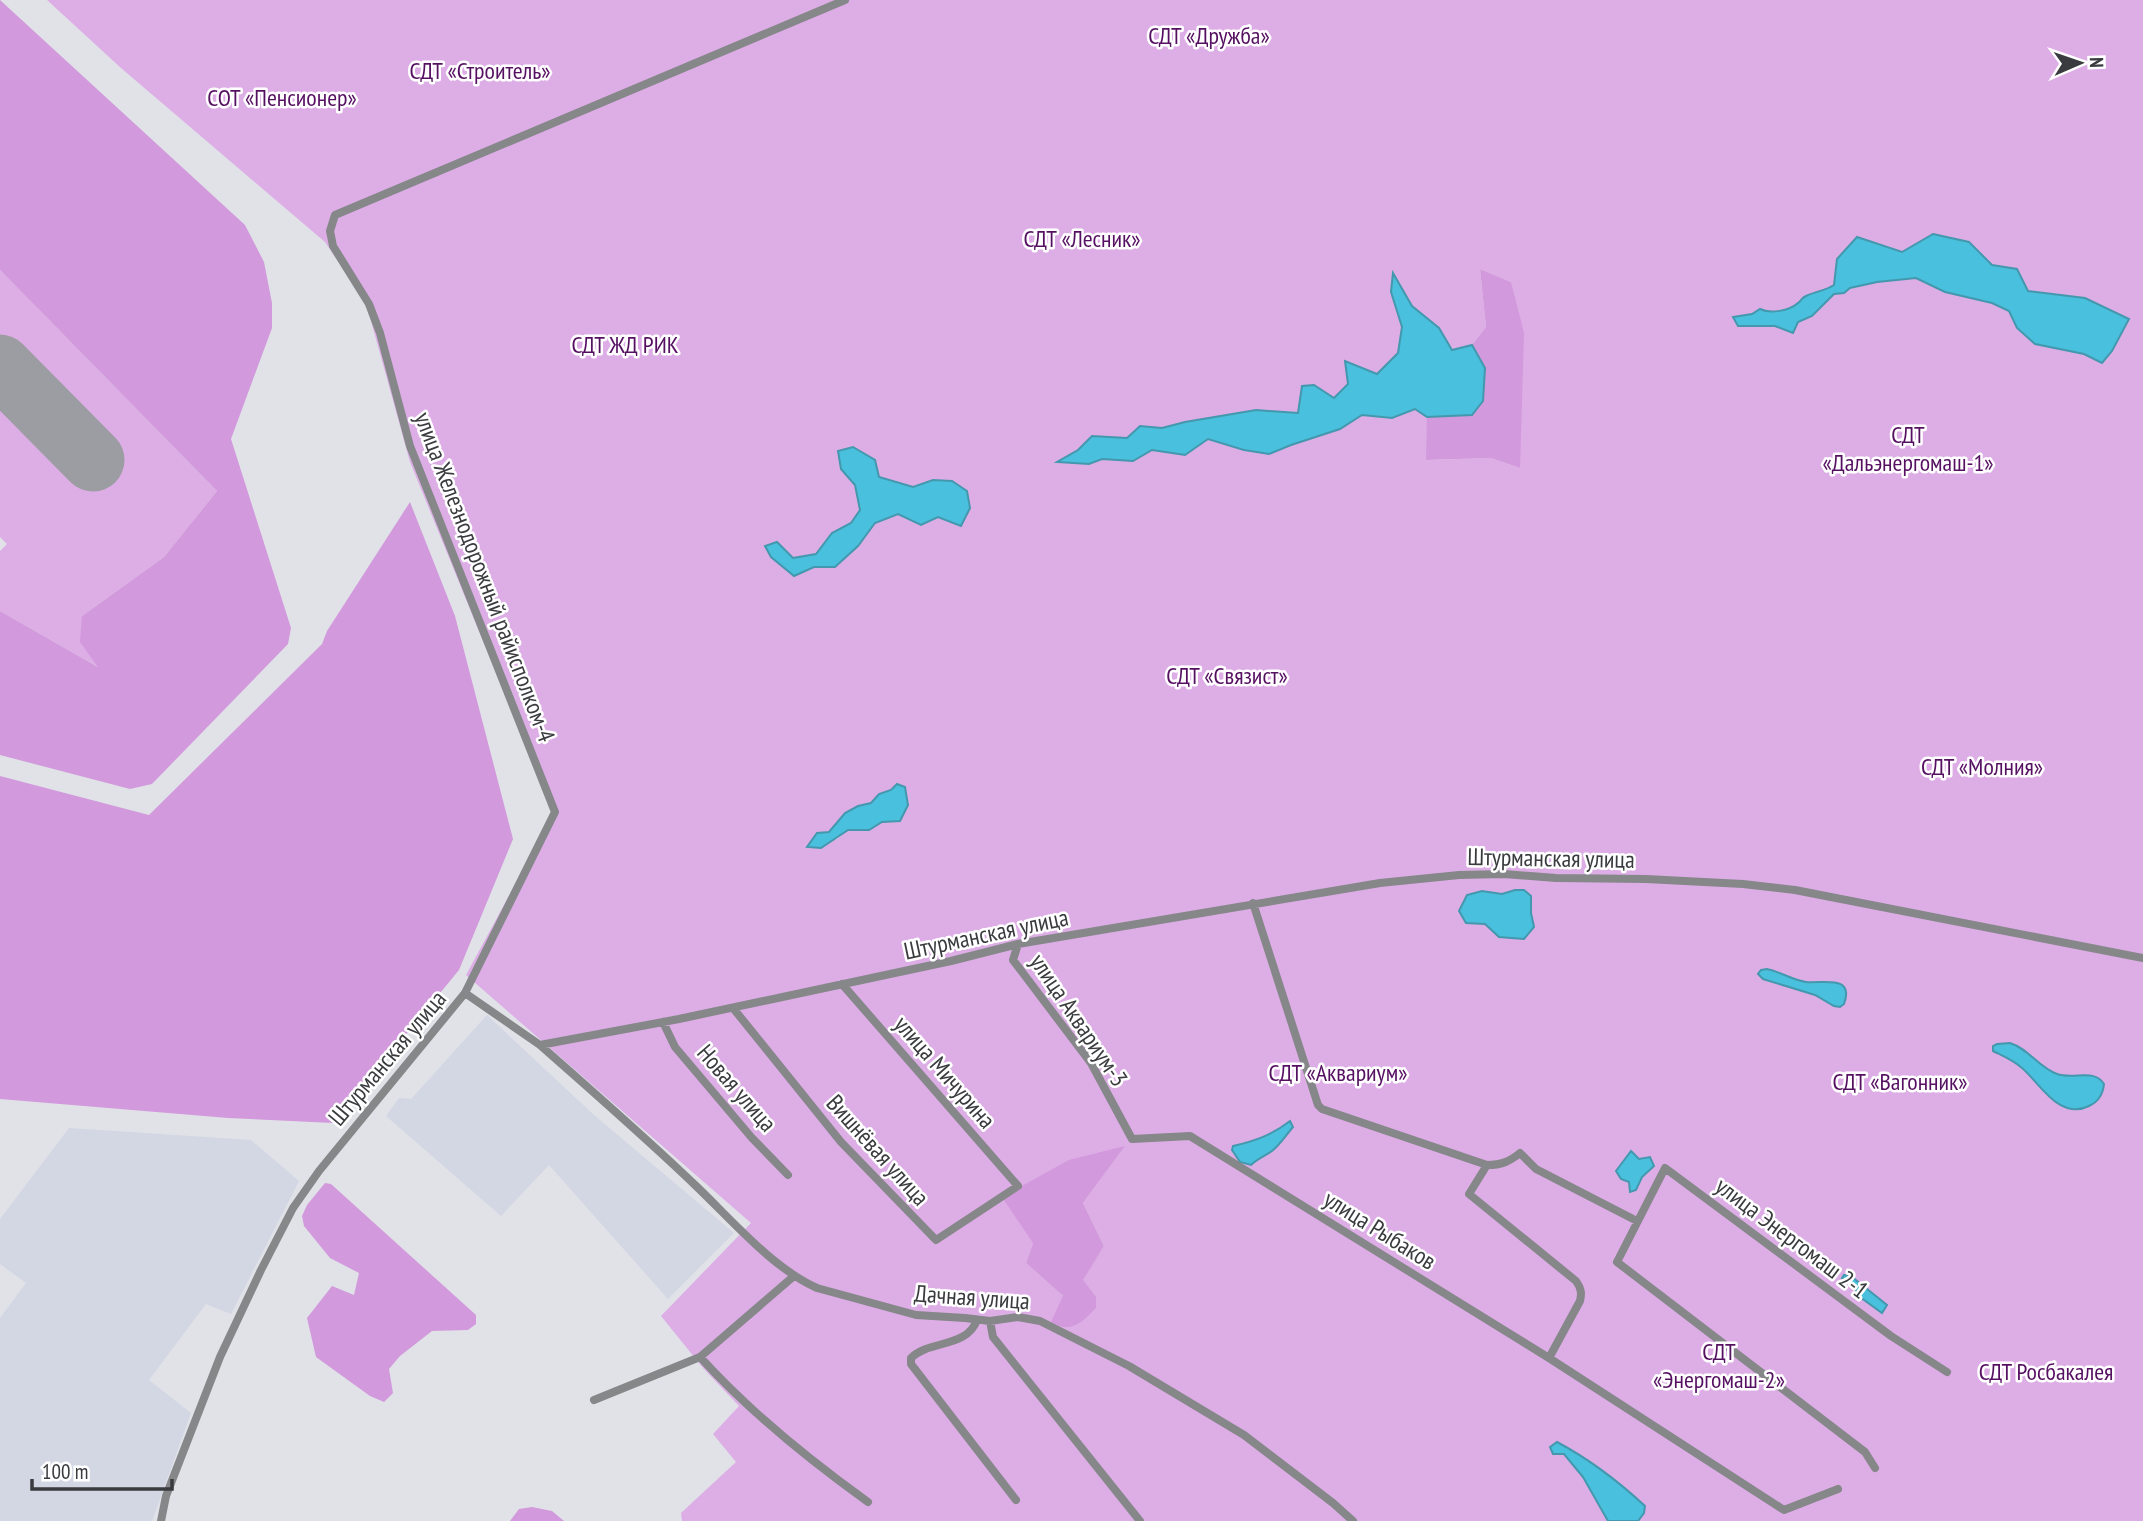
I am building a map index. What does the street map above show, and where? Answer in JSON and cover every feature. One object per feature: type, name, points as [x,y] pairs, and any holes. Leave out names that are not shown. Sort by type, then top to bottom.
[{"type":"street","name":"улица Железнодорожный райисполком-4","points":[[466,993],[555,812],[410,446],[380,333],[369,304],[333,246],[330,231],[335,215],[845,0]]},
{"type":"street","name":"Штурманская улица","points":[[161,1521],[166,1496],[220,1357],[293,1208],[318,1171],[466,993],[540,1045],[663,1022],[1018,944],[1380,883],[1458,875],[1504,874],[1743,884],[1795,890],[2143,958]]},
{"type":"street","points":[[1253,904],[1319,1107],[1487,1166],[1507,1162],[1520,1153],[1536,1169],[1637,1221],[1617,1262],[1865,1452],[1875,1468]]},
{"type":"street","name":"улица Аквариум-3","points":[[1018,944],[1013,960],[1091,1063],[1132,1139],[1190,1136]]},
{"type":"street","name":"улица Мичурина","points":[[842,984],[1018,1186]]},
{"type":"street","name":"Вишнёвая улица","points":[[733,1007],[841,1142],[936,1240],[1018,1186]]},
{"type":"street","name":"Новая улица","points":[[663,1022],[675,1047],[752,1138],[788,1175]]},
{"type":"street","name":"Дачная улица","points":[[540,1045],[692,1182],[783,1269],[794,1276],[817,1289],[916,1315],[990,1321],[1018,1317],[1034,1319],[1129,1366],[1244,1435],[1353,1521]]},
{"type":"street","name":"улица Рыбаков","points":[[1190,1136],[1549,1358],[1784,1510],[1838,1489]]},
{"type":"street","points":[[1487,1166],[1469,1194],[1580,1286],[1580,1301],[1549,1358]]},
{"type":"street","name":"улица Энергомаш 2-1","points":[[1637,1221],[1665,1168],[1891,1336],[1947,1372]]},
{"type":"street","points":[[594,1399],[700,1357],[794,1276]]},
{"type":"street","points":[[977,1320],[968,1334],[917,1352],[911,1358],[911,1364],[1016,1500]]},
{"type":"street","points":[[990,1321],[993,1337],[1140,1521]]},
{"type":"street","points":[[700,1357],[731,1391],[765,1422],[868,1502]]},
{"type":"shaded area","points":[[0,0],[245,225],[264,262],[272,303],[272,328],[231,439],[291,628],[288,644],[152,784],[130,789],[0,755],[0,611],[98,667],[80,642],[82,616],[164,557],[217,491],[0,270]]},
{"type":"shaded area","points":[[1480,269],[1511,282],[1524,333],[1520,468],[1491,458],[1426,460],[1427,417],[1472,415],[1485,368],[1472,345],[1486,327]]},
{"type":"shaded area","points":[[410,502],[455,616],[513,839],[459,970],[333,1123],[228,1118],[0,1099],[0,776],[149,815],[322,644],[327,631]]},
{"type":"shaded area","points":[[487,1015],[594,1115],[734,1233],[668,1299],[549,1165],[501,1216],[386,1116],[399,1098],[411,1099]]},
{"type":"shaded area","points":[[69,1128],[251,1140],[299,1181],[231,1314],[206,1304],[149,1380],[191,1413],[152,1521],[0,1521],[0,1318],[26,1283],[0,1264],[0,1219]]},
{"type":"shaded area","points":[[1125,1146],[1083,1203],[1104,1246],[1083,1280],[1096,1297],[1096,1308],[1075,1325],[1058,1325],[1051,1322],[1063,1296],[1026,1263],[1033,1243],[1002,1197],[1069,1160]]},
{"type":"shaded area","points":[[325,1183],[331,1184],[476,1315],[476,1324],[468,1330],[432,1331],[400,1356],[389,1369],[393,1393],[384,1402],[370,1396],[316,1357],[307,1318],[332,1286],[354,1295],[359,1273],[330,1258],[304,1226],[302,1216],[307,1205]]},
{"type":"shaded area","points":[[532,1507],[552,1511],[564,1521],[510,1521],[519,1509]]},
{"type":"green space","points":[[47,0],[2143,0],[2143,1521],[682,1521],[681,1513],[736,1462],[713,1434],[739,1406],[703,1368],[661,1316],[751,1223],[466,975],[537,844],[551,814],[551,808],[410,462],[366,303],[325,242],[121,68]],"holes":[[[1933,234],[1969,242],[1992,265],[2017,269],[2028,291],[2085,298],[2102,363],[2084,354],[2035,344],[2017,328],[2009,311],[1992,303],[1945,292],[1916,278],[1877,282],[1834,294],[1812,316],[1798,322],[1793,332],[1775,326],[1737,326],[1734,317],[1796,306],[1804,297],[1827,290],[1834,285],[1837,259],[1902,252]],[[1480,269],[1511,282],[1520,468],[1491,458],[1427,460],[1427,417],[1415,408],[1392,418],[1362,415],[1340,429],[1269,454],[1208,439],[1185,455],[1152,449],[1133,461],[1102,459],[1089,464],[1058,462],[1078,450],[1092,436],[1127,438],[1140,426],[1162,428],[1255,410],[1298,413],[1314,385],[1334,399],[1348,384],[1377,374],[1398,354],[1402,327],[1391,292],[1393,274],[1412,306],[1439,328],[1453,350],[1472,345],[1486,327]],[[838,451],[875,460],[878,477],[914,487],[933,480],[921,525],[898,513],[875,523],[858,546],[835,567],[814,567],[794,576],[777,543],[793,558],[816,554],[832,533],[851,523],[860,510],[855,485],[841,469]],[[891,790],[900,821],[882,822],[869,830],[848,830],[837,839],[807,847],[817,833],[829,832],[858,806],[871,803],[879,794]],[[1515,890],[1531,896],[1534,927],[1499,937],[1484,924],[1466,923],[1460,911],[1482,891],[1502,894]],[[1124,1147],[1083,1203],[1104,1246],[1082,1280],[1063,1296],[1026,1263],[1033,1243]]]},
{"type":"green space","points":[[0,270],[217,491],[164,557],[82,616],[100,668],[0,611],[0,551],[7,544],[0,537]]},
{"type":"water","points":[[1933,234],[1969,242],[1992,265],[2017,269],[2028,291],[2085,298],[2129,319],[2112,351],[2102,363],[2084,354],[2035,344],[2017,328],[2009,311],[1992,303],[1945,292],[1916,278],[1877,282],[1834,294],[1812,316],[1798,322],[1793,333],[1775,326],[1738,326],[1733,317],[1752,314],[1760,309],[1785,310],[1806,296],[1834,285],[1837,259],[1857,237],[1902,252]]},
{"type":"water","points":[[1393,273],[1412,306],[1439,328],[1452,350],[1472,345],[1485,368],[1483,401],[1472,415],[1427,417],[1415,409],[1392,418],[1362,415],[1340,429],[1269,454],[1208,439],[1185,455],[1152,450],[1133,461],[1102,459],[1089,464],[1057,462],[1078,450],[1092,436],[1127,438],[1140,426],[1162,428],[1256,410],[1298,413],[1302,386],[1314,385],[1334,398],[1348,384],[1345,361],[1377,374],[1398,353],[1402,327],[1391,292]]},
{"type":"water","points":[[853,447],[875,460],[879,477],[913,487],[933,480],[952,481],[967,491],[970,508],[961,526],[938,517],[921,525],[898,514],[875,523],[858,546],[835,567],[814,567],[794,576],[771,557],[765,546],[777,542],[793,558],[816,554],[832,533],[851,523],[860,510],[855,485],[841,469],[838,451]]},
{"type":"water","points":[[897,784],[905,787],[908,805],[900,821],[882,822],[869,830],[848,830],[821,848],[807,847],[817,833],[829,832],[845,813],[871,803],[879,794],[891,790]]},
{"type":"water","points":[[1524,890],[1531,896],[1534,927],[1524,939],[1499,937],[1485,924],[1466,923],[1459,911],[1467,895],[1482,891],[1502,894]]},
{"type":"water","points":[[1767,969],[1801,981],[1841,984],[1845,988],[1844,1004],[1840,1007],[1834,1006],[1815,995],[1763,979],[1758,974]]},
{"type":"water","points":[[2010,1043],[2023,1049],[2057,1074],[2089,1075],[2100,1079],[2104,1084],[2100,1097],[2089,1106],[2078,1109],[2059,1104],[2019,1065],[1993,1051],[1993,1046],[1997,1044]]},
{"type":"water","points":[[1290,1121],[1293,1127],[1280,1143],[1251,1165],[1240,1162],[1232,1150],[1233,1146],[1263,1137]]},
{"type":"water","points":[[1631,1151],[1639,1159],[1650,1157],[1654,1166],[1642,1177],[1636,1190],[1630,1192],[1629,1182],[1621,1179],[1616,1171]]},
{"type":"water","points":[[1844,1275],[1852,1277],[1887,1305],[1882,1313],[1860,1297],[1851,1282],[1842,1278]]},
{"type":"water","points":[[1557,1442],[1603,1471],[1645,1506],[1638,1521],[1608,1521],[1583,1477],[1564,1454],[1553,1454],[1550,1447]]},
{"type":"runway","points":[[0,366],[93,460]]},
{"type":"park label","name":"СДТ «Дружба»","points":[[1209,35]]},
{"type":"park label","name":"СДТ «Строитель»","points":[[480,70]]},
{"type":"park label","name":"СОТ «Пенсионер»","points":[[282,97]]},
{"type":"park label","name":"СДТ «Лесник»","points":[[1082,238]]},
{"type":"park label","name":"СДТ ЖД РИК","points":[[625,344]]},
{"type":"park label","name":"СДТ «Дальэнергомаш-1»","points":[[1908,448]]},
{"type":"park label","name":"СДТ «Связист»","points":[[1227,675]]},
{"type":"park label","name":"СДТ «Молния»","points":[[1982,766]]},
{"type":"park label","name":"СДТ «Аквариум»","points":[[1338,1072]]},
{"type":"park label","name":"СДТ «Вагонник»","points":[[1900,1081]]},
{"type":"park label","name":"СДТ «Энергомаш-2»","points":[[1719,1365]]},
{"type":"park label","name":"СДТ Росбакалея","points":[[2046,1371]]}]
